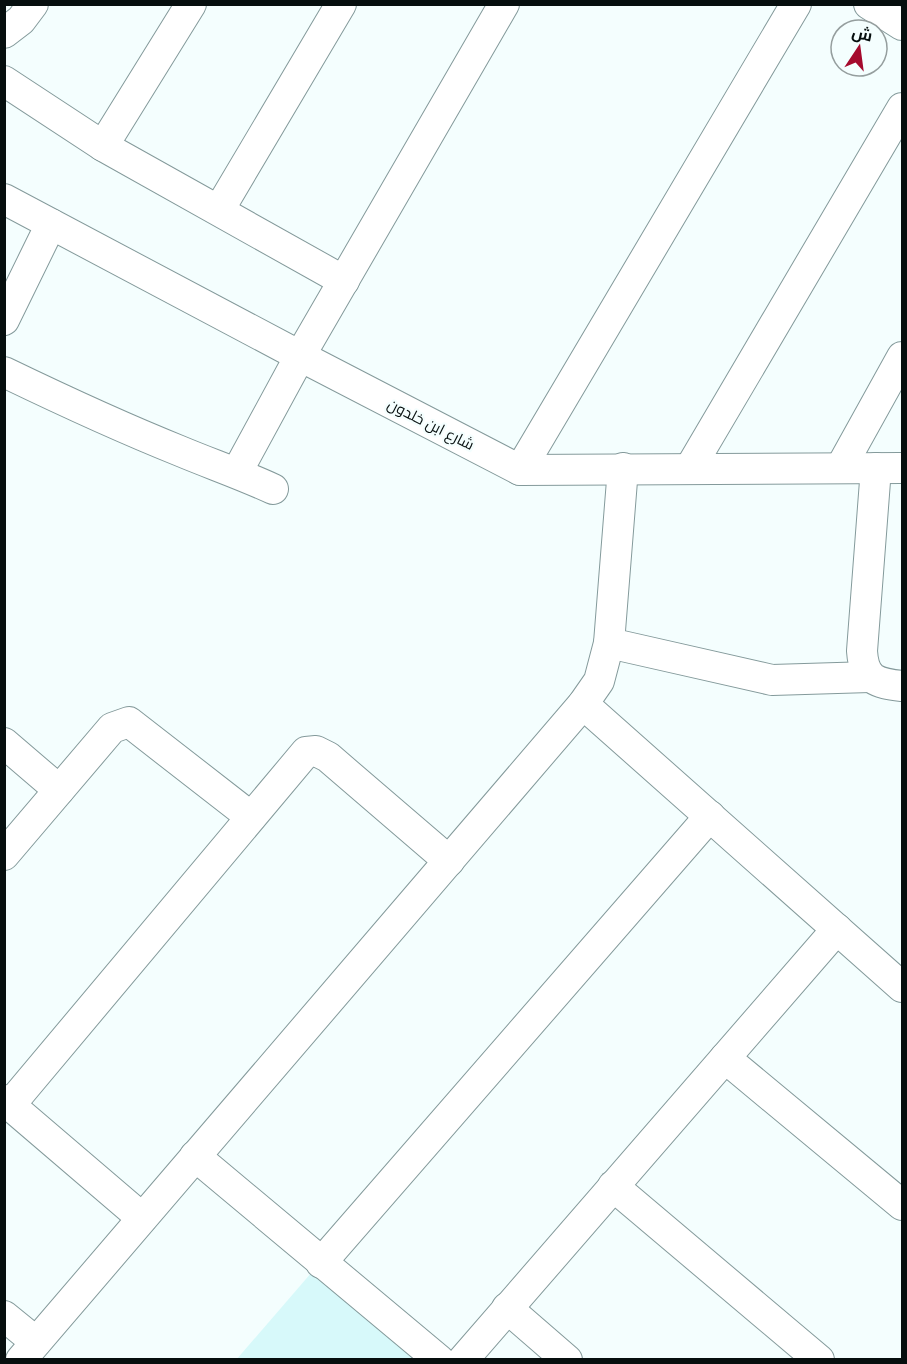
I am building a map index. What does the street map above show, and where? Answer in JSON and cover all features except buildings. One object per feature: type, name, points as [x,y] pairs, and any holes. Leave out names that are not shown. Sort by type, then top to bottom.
[{"type":"street","points":[[103,146],[191,4]]},
{"type":"street","points":[[219,210],[341,4]]},
{"type":"street","points":[[237,472],[300,356],[504,4]]},
{"type":"street","points":[[520,470],[796,4]]},
{"type":"street","points":[[869,4],[903,24]]},
{"type":"street","points":[[4,81],[103,146],[344,281]]},
{"type":"street","points":[[690,468],[903,108]]},
{"type":"street","name":"شارع ابن خلدون","points":[[4,199],[520,470],[889,468]]},
{"type":"street","points":[[4,320],[51,224]]},
{"type":"street","points":[[842,467],[900,367]]},
{"type":"street","points":[[4,372],[180,451],[237,472],[273,489]]},
{"type":"street","points":[[4,1316],[28,1351],[583,704],[599,681],[609,643],[622,468]]},
{"type":"street","points":[[889,468],[862,651],[863,666],[870,677],[882,684],[903,686]]},
{"type":"street","points":[[609,643],[772,680],[870,677]]},
{"type":"street","points":[[583,704],[903,987]]},
{"type":"street","points":[[4,855],[112,728],[129,722],[251,818]]},
{"type":"street","points":[[4,743],[59,790]]},
{"type":"street","points":[[142,1218],[7,1102],[306,752],[316,751],[328,757],[448,861]]},
{"type":"street","points":[[321,1263],[710,816]]},
{"type":"street","points":[[463,1359],[837,929]]},
{"type":"street","points":[[725,1058],[903,1206]]},
{"type":"street","points":[[195,1156],[439,1359]]},
{"type":"street","points":[[613,1186],[819,1359]]},
{"type":"street","points":[[507,1308],[567,1359]]},
{"type":"shaded area","points":[[312,1272],[415,1359],[236,1360]]}]
